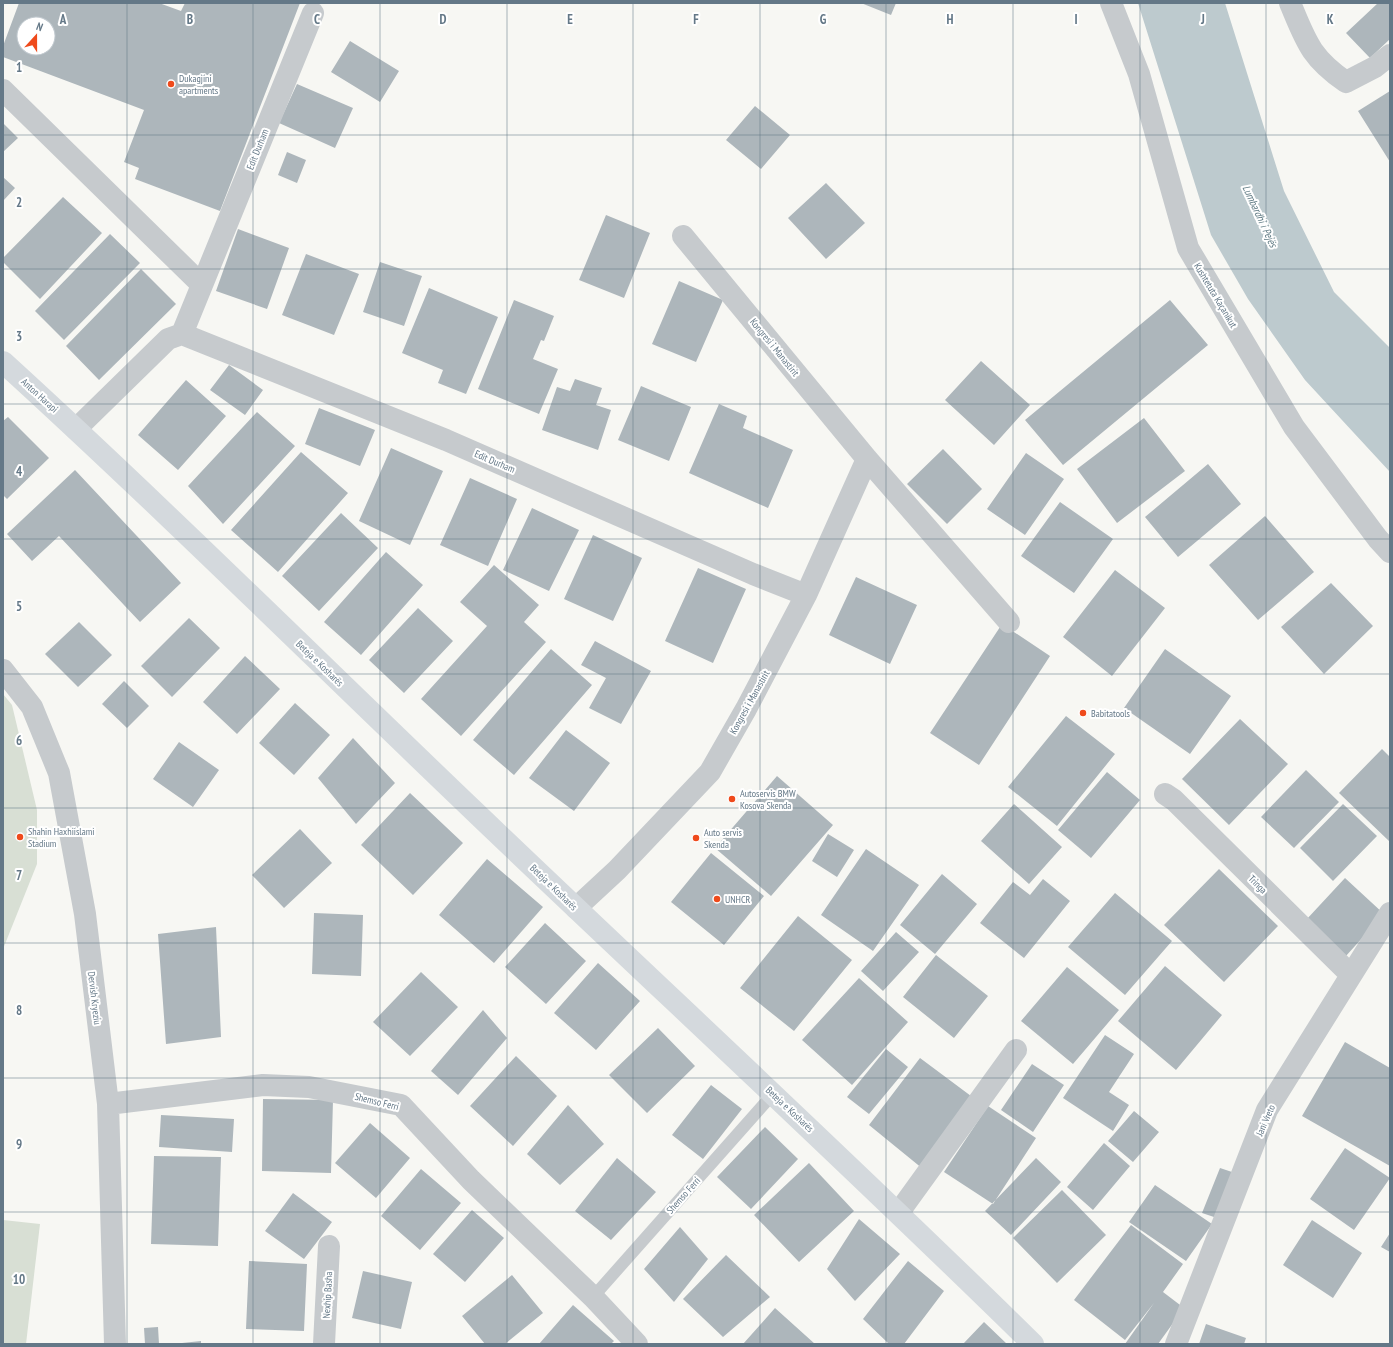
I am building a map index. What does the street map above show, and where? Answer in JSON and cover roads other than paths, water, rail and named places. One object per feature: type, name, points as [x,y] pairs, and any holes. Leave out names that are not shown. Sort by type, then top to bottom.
[{"type":"street","name":"Kushtetuta Kaçanikut","points":[[1111,3],[1138,74],[1188,248],[1294,427],[1370,528],[1390,552]]},
{"type":"street","points":[[1290,3],[1308,46],[1327,69],[1346,82],[1375,67],[1390,55]]},
{"type":"street","name":"Edit Durham","points":[[313,13],[182,334],[446,440],[753,574],[806,594]]},
{"type":"street","points":[[3,90],[202,285]]},
{"type":"street","name":"Kongresi i Manastirit","points":[[683,236],[866,458],[1010,622]]},
{"type":"street","points":[[76,429],[168,340],[182,334]]},
{"type":"street","name":"Anton Harapi","points":[[3,362],[76,429]]},
{"type":"street","name":"Beteja e Kosharës","points":[[76,429],[576,908],[899,1212],[1033,1344]]},
{"type":"street","name":"Kongresi i Manastirit","points":[[576,908],[617,870],[710,772],[746,709],[806,594],[866,458]]},
{"type":"street","name":"Dervish Kryeziu","points":[[3,670],[32,707],[59,773],[84,914],[108,1104],[115,1344]]},
{"type":"street","name":"Tringa","points":[[1165,794],[1174,800],[1351,976]]},
{"type":"street","name":"Jani Vreto","points":[[1176,1344],[1268,1110],[1390,913]]},
{"type":"street","points":[[899,1212],[1016,1050]]},
{"type":"street","name":"Shemso Ferri","points":[[108,1104],[263,1085],[309,1087],[401,1105],[471,1180],[593,1297],[637,1344]]},
{"type":"street","name":"Nexhip Basha","points":[[324,1344],[329,1246]]},
{"type":"lane","name":"Shemso Ferri","points":[[593,1297],[773,1094]]},
{"type":"water","name":"Lumbardhi i Pejës","points":[[1138,3],[1225,3],[1284,191],[1334,292],[1390,348],[1390,472],[1305,380],[1248,299],[1211,235]]},
{"type":"place","name":"Dukagjini apartments","points":[[171,84]]},
{"type":"place","name":"Babitatools","points":[[1083,713]]},
{"type":"place","name":"Autoservis BMW Kosova Skenda","points":[[732,799]]},
{"type":"place","name":"Shahin Haxhiislami Stadium","points":[[20,837]]},
{"type":"place","name":"Auto servis Skenda","points":[[696,838]]},
{"type":"place","name":"UNHCR","points":[[717,899]]}]
